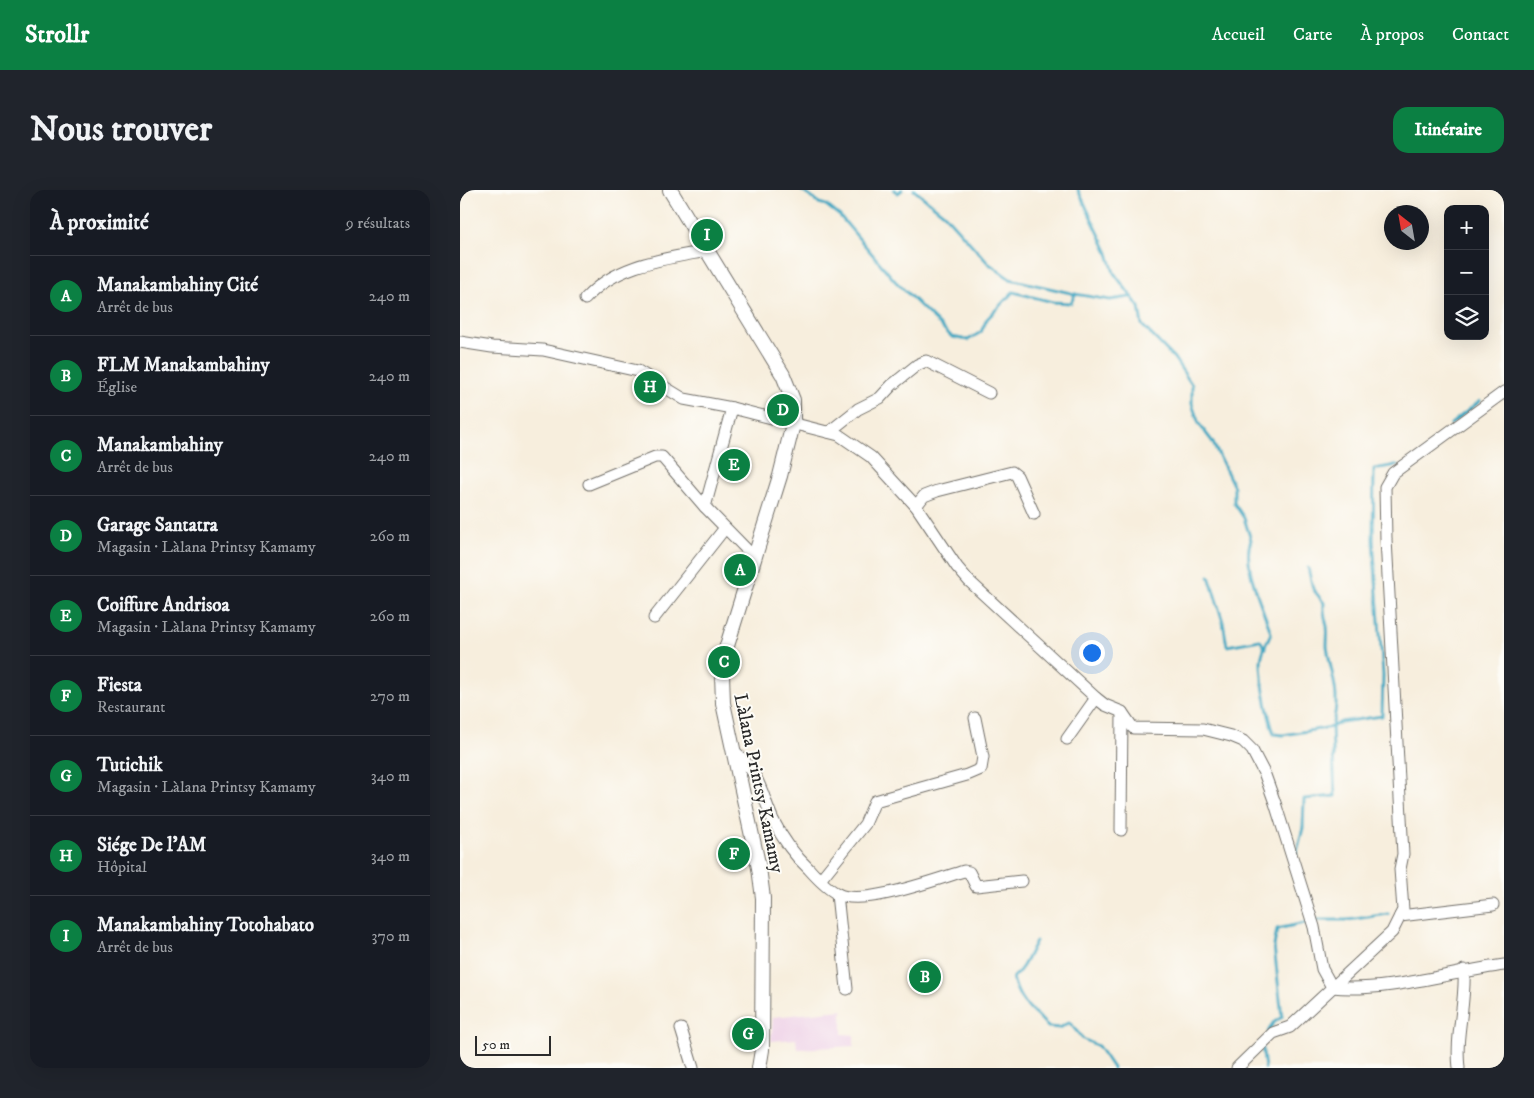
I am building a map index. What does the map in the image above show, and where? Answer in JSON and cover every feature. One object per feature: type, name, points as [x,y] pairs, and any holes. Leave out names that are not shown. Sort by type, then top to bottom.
[{"type":"street","name":"Làlana Printsy Kamamy","points":[[670,190],[783,374],[793,400],[793,424],[755,558],[723,661],[723,703],[760,868],[763,898],[762,1050],[759,1068]]},
{"type":"street","points":[[585,299],[593,290],[631,267],[707,251]]},
{"type":"street","points":[[460,342],[492,347],[543,350],[638,371],[684,398],[829,432],[839,436],[871,457],[916,506],[957,567],[969,581],[1104,705],[1122,712],[1133,728],[1203,729],[1243,741],[1252,750],[1265,774],[1275,803],[1314,927],[1322,969],[1332,987]]},
{"type":"street","points":[[829,432],[858,409],[880,398],[892,385],[917,365],[926,361],[989,393]]},
{"type":"street","points":[[1237,1068],[1273,1033],[1290,1027],[1392,932],[1403,910],[1400,869],[1403,854],[1386,539],[1385,487],[1393,473],[1504,392]]},
{"type":"street","points":[[706,507],[732,408]]},
{"type":"street","points":[[589,484],[655,457],[662,456],[725,528],[755,558]]},
{"type":"street","points":[[916,506],[924,496],[936,491],[1012,472],[1017,476],[1034,514]]},
{"type":"street","points":[[654,618],[725,528]]},
{"type":"street","points":[[1067,739],[1096,698]]},
{"type":"street","points":[[1122,712],[1122,830]]},
{"type":"street","points":[[820,880],[865,824],[875,801],[967,776],[981,769],[983,757],[975,718]]},
{"type":"street","points":[[734,752],[751,766],[783,838],[820,880],[837,894],[858,898],[891,892],[964,871],[970,872],[976,886],[1022,881]]},
{"type":"street","points":[[837,894],[848,989]]},
{"type":"street","points":[[1400,916],[1493,905]]},
{"type":"street","points":[[1332,987],[1344,988],[1400,983],[1464,970],[1504,965]]},
{"type":"street","points":[[1459,1068],[1457,1041],[1465,994],[1464,970]]},
{"type":"street","points":[[681,1029],[693,1068]]},
{"type":"shaded area","points":[[842,1010],[842,1034],[854,1035],[854,1046],[797,1049],[796,1039],[771,1041],[773,1017]]},
{"type":"waterway","points":[[801,190],[840,216],[895,281],[952,337],[968,340],[981,332],[987,319],[1013,292],[1053,302],[1071,303],[1075,294],[1110,300],[1130,297]]},
{"type":"waterway","points":[[894,190],[898,193],[902,190]]},
{"type":"waterway","points":[[914,190],[944,214],[988,263],[1010,279],[1075,294]]},
{"type":"waterway","points":[[1078,190],[1108,253],[1114,273],[1139,307],[1142,325],[1174,358],[1192,385],[1192,404],[1199,424],[1212,441],[1234,487],[1234,503],[1244,518],[1251,540],[1249,561],[1254,586],[1271,633],[1263,651],[1261,662],[1265,698],[1274,734],[1283,735],[1332,727],[1335,796],[1304,799],[1303,828],[1296,855]]},
{"type":"waterway","points":[[1451,424],[1480,401]]},
{"type":"waterway","points":[[1332,727],[1341,722],[1382,716],[1383,675],[1373,540],[1374,469],[1397,465]]},
{"type":"waterway","points":[[1308,568],[1313,589],[1324,603],[1327,646],[1336,695],[1335,715],[1332,726]]},
{"type":"waterway","points":[[1209,576],[1223,622],[1227,646],[1260,640],[1265,648]]},
{"type":"waterway","points":[[1314,920],[1348,920],[1388,914]]},
{"type":"waterway","points":[[1268,1032],[1273,1023],[1282,1017],[1274,946],[1277,929],[1309,922]]},
{"type":"waterway","points":[[1036,941],[1023,965],[1013,978],[1019,995],[1048,1027],[1060,1028],[1069,1022],[1083,1039],[1098,1046],[1113,1068]]},
{"type":"waterway","points":[[1262,1046],[1265,1068]]},
{"type":"place","name":"Manakambahiny Totohabato","points":[[707,235]]},
{"type":"place","name":"Siége De l'AM","points":[[650,387]]},
{"type":"place","name":"Garage Santatra","points":[[783,410]]},
{"type":"place","name":"Coiffure Andrisoa","points":[[734,465]]},
{"type":"place","name":"Manakambahiny Cité","points":[[740,570]]},
{"type":"place","name":"Manakambahiny","points":[[724,662]]},
{"type":"place","name":"Fiesta","points":[[734,854]]},
{"type":"place","name":"FLM Manakambahiny","points":[[925,977]]},
{"type":"place","name":"Tutichik","points":[[748,1034]]}]
